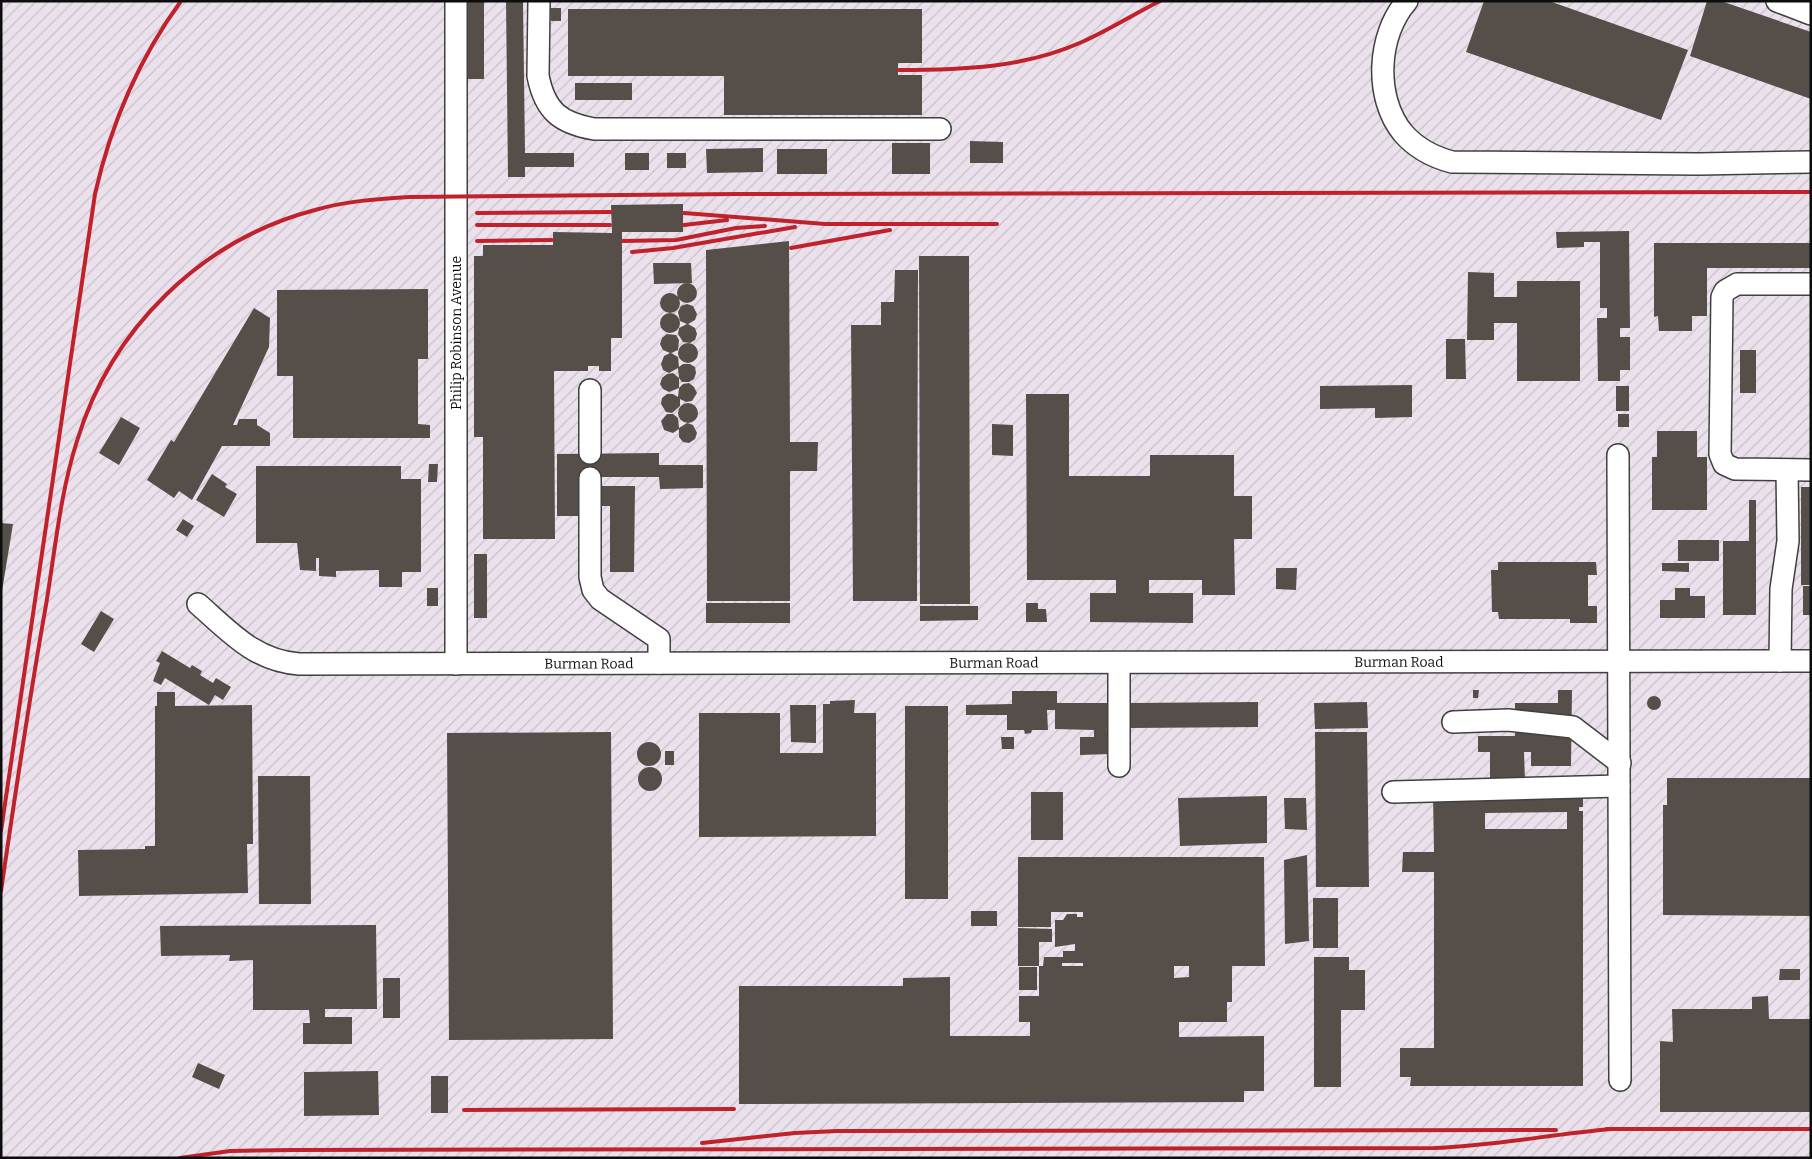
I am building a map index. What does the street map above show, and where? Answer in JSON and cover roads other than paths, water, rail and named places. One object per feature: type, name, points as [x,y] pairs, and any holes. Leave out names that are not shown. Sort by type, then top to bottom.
[{"type":"street","name":"Philip Robinson Avenue","points":[[456,1],[456,664]]},
{"type":"street","points":[[539,1],[540,86],[543,97],[553,112],[575,125],[594,129],[940,129]]},
{"type":"street","points":[[1407,1],[1394,20],[1386,41],[1383,60],[1384,85],[1395,121],[1403,133],[1419,148],[1438,159],[1452,162],[1699,164],[1811,162]]},
{"type":"street","points":[[1777,1],[1811,14]]},
{"type":"street","points":[[1811,284],[1737,284],[1725,291],[1720,304],[1722,459],[1724,464],[1735,470],[1811,470]]},
{"type":"street","points":[[590,390],[590,453]]},
{"type":"street","points":[[1618,455],[1620,1080]]},
{"type":"street","points":[[1780,661],[1780,590],[1788,541],[1787,470]]},
{"type":"street","points":[[590,478],[590,577],[593,590],[600,599],[659,639],[659,663]]},
{"type":"street","name":"Burman Road","points":[[198,604],[250,649],[286,664],[1811,661]]},
{"type":"street","points":[[1119,663],[1119,766]]},
{"type":"street","points":[[1452,722],[1508,720],[1573,727],[1620,764]]},
{"type":"street","points":[[1392,792],[1620,786]]},
{"type":"railway","points":[[1,831],[95,194],[109,142],[128,93],[152,46],[181,1]]},
{"type":"railway","points":[[899,70],[992,66],[1038,57],[1082,42],[1160,1]]},
{"type":"railway","points":[[1,891],[62,502],[71,461],[92,400],[112,362],[137,327],[166,295],[199,267],[235,243],[273,224],[338,204],[409,197],[738,194],[1811,192]]},
{"type":"railway","points":[[477,213],[611,212]]},
{"type":"railway","points":[[684,213],[825,224],[997,224]]},
{"type":"railway","points":[[684,225],[727,220]]},
{"type":"railway","points":[[477,225],[610,225]]},
{"type":"railway","points":[[623,241],[676,240],[736,228],[765,226]]},
{"type":"railway","points":[[632,252],[673,248],[795,227]]},
{"type":"railway","points":[[791,248],[890,230]]},
{"type":"railway","points":[[477,241],[552,240]]},
{"type":"railway","points":[[464,1110],[734,1109]]},
{"type":"railway","points":[[1606,1129],[1811,1129]]},
{"type":"railway","points":[[180,1158],[230,1151],[293,1150],[1434,1148],[1479,1145],[1612,1129]]},
{"type":"railway","points":[[702,1143],[795,1133],[837,1131],[1556,1130]]}]
